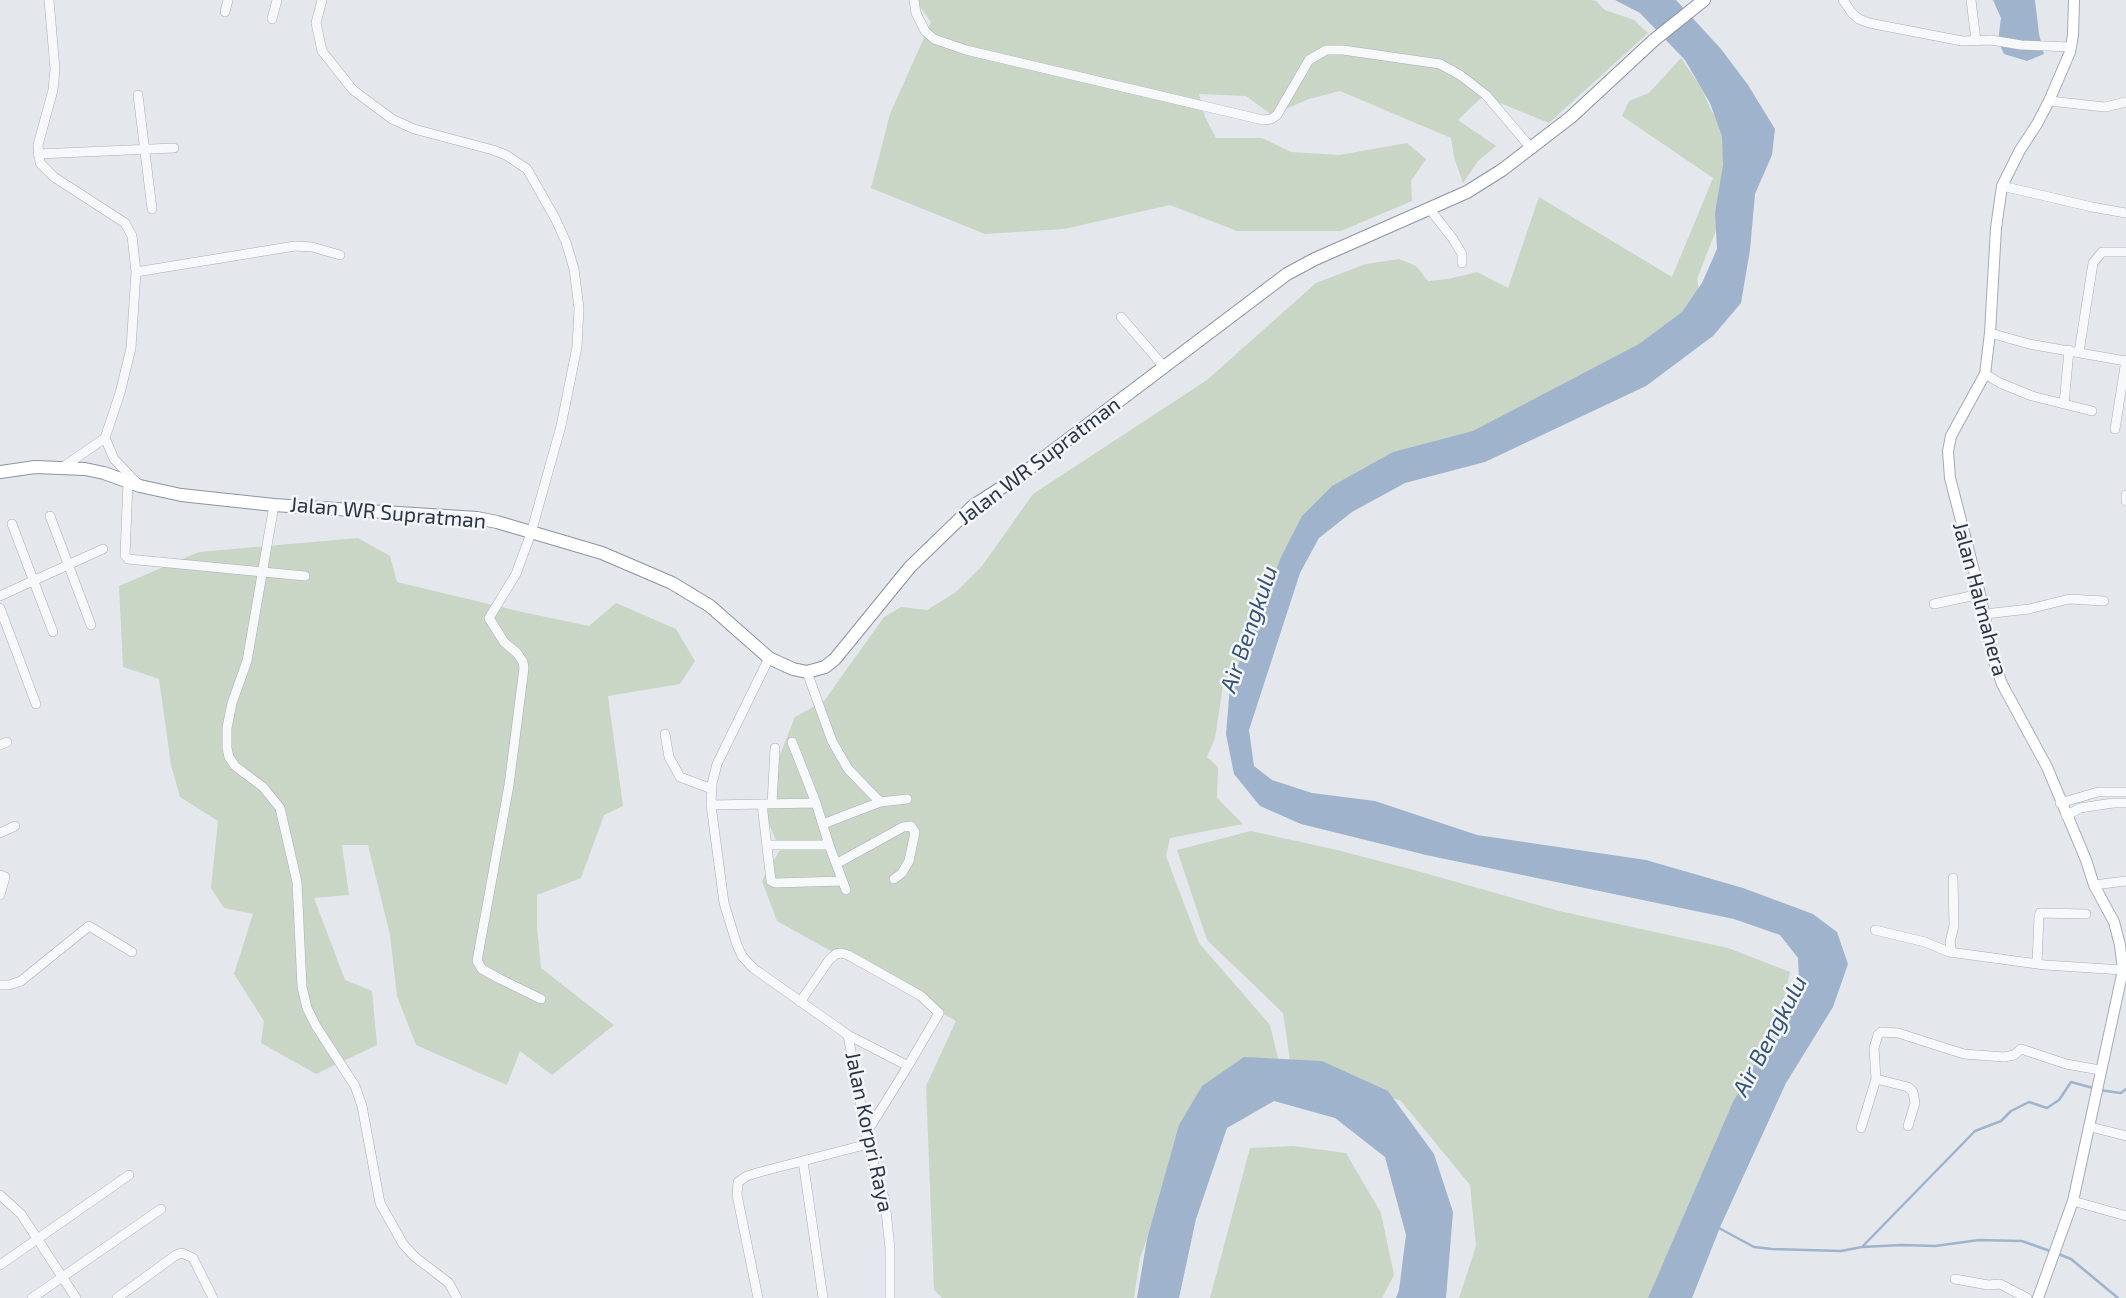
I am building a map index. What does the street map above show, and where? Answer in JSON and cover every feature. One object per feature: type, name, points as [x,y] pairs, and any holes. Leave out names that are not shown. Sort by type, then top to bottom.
[{"type":"highway","name":"Jalan WR Supratman","points":[[0,472],[35,467],[63,467],[104,473],[134,484],[181,495],[274,505],[477,518],[602,553],[682,588],[710,606],[769,658],[807,672],[825,667],[835,659],[910,568],[973,506],[1021,475],[1166,368],[1287,274],[1484,182],[1571,117],[1654,40],[1704,0]]},
{"type":"main road","name":"Jalan Halmahera","points":[[2038,1298],[2073,1201],[2091,1127],[2123,970],[2122,942],[2094,885],[2047,767],[2002,684],[1994,662],[1985,614],[1952,491],[1948,451],[1951,436],[1985,374],[1996,228],[2002,186],[2049,101],[2071,47],[2074,0]]},
{"type":"street","points":[[49,0],[55,69],[53,90],[38,145],[40,163],[54,177],[125,223],[132,236],[136,272],[131,348],[105,438],[63,467]]},
{"type":"street","points":[[225,12],[228,0]]},
{"type":"street","points":[[272,19],[277,0]]},
{"type":"street","points":[[322,0],[316,23],[322,51],[353,90],[392,118],[414,129],[493,150],[527,169],[555,218],[574,269],[579,308],[577,346],[561,426],[531,533],[516,575],[489,618],[505,642],[517,653],[524,668],[509,785],[477,961],[482,969],[541,999]]},
{"type":"street","points":[[914,0],[916,13],[925,32],[934,39],[966,50],[1263,120],[1277,115],[1309,60],[1326,50],[1440,64],[1486,95],[1531,148]]},
{"type":"street","points":[[1843,0],[1852,13],[1869,23],[1962,41],[1991,40],[2071,47]]},
{"type":"street","points":[[1971,0],[1976,41]]},
{"type":"street","points":[[138,95],[152,209]]},
{"type":"street","points":[[2049,101],[2105,107],[2126,102]]},
{"type":"street","points":[[38,154],[174,148]]},
{"type":"street","points":[[2002,186],[2126,213]]},
{"type":"street","points":[[1429,208],[1453,239],[1462,254],[1462,263]]},
{"type":"street","points":[[136,272],[295,246],[312,247],[340,255]]},
{"type":"street","points":[[2064,404],[2093,262],[2102,252],[2126,252]]},
{"type":"street","points":[[1121,317],[1166,368]]},
{"type":"street","points":[[1990,333],[2029,344],[2126,360],[2115,429]]},
{"type":"street","points":[[1985,374],[2016,389],[2092,411]]},
{"type":"street","points":[[105,438],[114,459],[134,484],[126,558],[305,576]]},
{"type":"street","points":[[2126,495],[2126,501]]},
{"type":"street","points":[[274,505],[247,661],[232,704],[226,748],[235,766],[272,796],[280,808],[297,882],[302,987],[307,1008],[355,1086],[362,1106],[380,1203],[403,1244],[449,1283],[457,1298]]},
{"type":"street","points":[[50,516],[91,625]]},
{"type":"street","points":[[12,524],[53,632]]},
{"type":"street","points":[[0,596],[103,549]]},
{"type":"street","points":[[1934,604],[1980,594]]},
{"type":"street","points":[[1985,614],[2029,609],[2069,599],[2104,601]]},
{"type":"street","points":[[0,608],[36,704]]},
{"type":"street","name":"Jalan Korpri Raya","points":[[769,658],[717,764],[712,789],[711,805],[724,904],[742,957],[766,979],[848,1035],[868,1144],[885,1201],[889,1228],[890,1298]]},
{"type":"street","points":[[807,672],[832,741],[848,769],[880,802]]},
{"type":"street","points":[[665,734],[669,757],[680,777],[712,789]]},
{"type":"street","points":[[775,748],[767,804],[767,845],[771,879],[773,882],[844,885],[792,741]]},
{"type":"street","points":[[2060,803],[2098,792],[2126,792]]},
{"type":"street","points":[[823,824],[880,802],[908,799]]},
{"type":"street","points":[[711,805],[816,803]]},
{"type":"street","points":[[2066,816],[2080,808],[2126,803]]},
{"type":"street","points":[[0,833],[15,826]]},
{"type":"street","points":[[836,864],[903,827],[911,826],[915,832],[909,862],[894,879]]},
{"type":"street","points":[[767,845],[829,845]]},
{"type":"street","points":[[0,875],[5,877],[0,895]]},
{"type":"street","points":[[1952,953],[1950,942],[1954,926],[1953,878]]},
{"type":"street","points":[[2094,885],[2126,881]]},
{"type":"street","points":[[2037,964],[2040,913],[2086,914]]},
{"type":"street","points":[[0,985],[21,981],[89,926],[132,952]]},
{"type":"street","points":[[1875,930],[1925,942],[1952,953],[2037,964],[2123,970]]},
{"type":"street","points":[[800,1002],[829,960],[841,953],[921,996],[939,1013],[867,1132]]},
{"type":"street","points":[[1861,1128],[1876,1079],[1874,1048],[1878,1035],[1885,1032],[1898,1033],[1964,1054],[2004,1057],[2014,1055],[2021,1049],[2100,1075]]},
{"type":"street","points":[[848,1035],[908,1066]]},
{"type":"street","points":[[1876,1079],[1908,1087],[1913,1092],[1915,1103],[1908,1126]]},
{"type":"street","points":[[2091,1127],[2126,1136]]},
{"type":"street","points":[[758,1298],[739,1207],[738,1182],[760,1172],[868,1144]]},
{"type":"street","points":[[803,1161],[823,1298]]},
{"type":"street","points":[[0,1265],[129,1175]]},
{"type":"street","points":[[0,1195],[21,1214],[76,1298]]},
{"type":"street","points":[[2073,1201],[2126,1216]]},
{"type":"street","points":[[32,1298],[161,1209]]},
{"type":"street","points":[[117,1298],[182,1253],[193,1258],[213,1298]]},
{"type":"street","points":[[1955,1279],[1988,1285],[2000,1284],[2027,1298]]},
{"type":"green space","points":[[915,0],[1591,0],[1605,10],[1634,20],[1648,33],[1549,123],[1483,96],[1458,120],[1496,146],[1478,161],[1463,183],[1451,138],[1340,91],[1309,99],[1272,115],[1246,96],[1199,94],[1205,117],[1216,138],[1262,138],[1291,152],[1339,155],[1407,143],[1426,159],[1411,181],[1412,201],[1341,231],[1237,231],[1170,205],[1064,229],[985,234],[871,188],[890,114],[931,22]]},
{"type":"green space","points":[[1681,58],[1730,137],[1718,225],[1697,279],[1702,307],[1671,333],[1297,534],[1281,557],[1266,593],[1261,646],[1223,686],[1215,738],[1207,757],[1218,767],[1217,798],[1243,824],[1170,838],[1166,856],[1199,943],[1270,1025],[1280,1067],[1188,1124],[1140,1258],[1134,1298],[942,1298],[934,1290],[926,1086],[956,1021],[777,921],[762,881],[780,850],[764,812],[781,752],[795,717],[824,701],[884,617],[901,607],[927,610],[956,592],[982,566],[1033,494],[1207,380],[1316,283],[1366,264],[1399,259],[1416,266],[1428,281],[1477,272],[1508,288],[1539,197],[1672,277],[1713,178],[1622,116],[1629,101],[1649,93]]},
{"type":"green space","points":[[358,538],[390,556],[397,582],[589,626],[616,603],[676,629],[695,661],[680,684],[608,696],[623,806],[604,815],[581,878],[537,895],[541,968],[614,1025],[552,1075],[520,1051],[507,1085],[416,1045],[397,996],[390,935],[368,845],[342,845],[349,895],[314,898],[345,980],[372,991],[377,1045],[316,1074],[261,1043],[264,1021],[234,974],[253,914],[224,908],[211,888],[218,821],[180,797],[171,765],[159,679],[123,667],[119,586],[199,552]]},
{"type":"green space","points":[[1251,831],[1414,870],[1559,911],[1728,948],[1790,972],[1776,1034],[1658,1298],[1459,1298],[1476,1246],[1470,1185],[1401,1101],[1290,1061],[1283,1013],[1207,940],[1177,850]]},
{"type":"green space","points":[[1293,1146],[1346,1153],[1381,1213],[1394,1275],[1382,1298],[1210,1298],[1250,1148]]},
{"type":"water","points":[[1615,0],[1676,0],[1721,49],[1748,85],[1775,129],[1772,155],[1755,194],[1750,250],[1741,303],[1713,336],[1646,386],[1485,462],[1405,483],[1352,512],[1319,538],[1300,573],[1249,730],[1254,766],[1272,780],[1312,793],[1375,801],[1477,835],[1646,860],[1743,888],[1813,914],[1837,932],[1848,964],[1833,1007],[1786,1083],[1721,1225],[1692,1298],[1648,1298],[1733,1102],[1799,982],[1798,958],[1780,935],[1734,919],[1426,855],[1301,824],[1260,806],[1234,774],[1226,734],[1230,686],[1281,557],[1302,516],[1332,486],[1393,452],[1473,431],[1639,344],[1682,312],[1702,283],[1717,249],[1715,213],[1723,165],[1722,136],[1710,103],[1685,60],[1640,13]]},
{"type":"water","points":[[1993,0],[2035,0],[2044,54],[2027,61],[2004,54],[1998,41],[2001,18]]},
{"type":"water","points":[[1244,1057],[1322,1061],[1388,1091],[1434,1154],[1453,1212],[1446,1298],[1396,1298],[1406,1235],[1385,1157],[1335,1118],[1274,1101],[1227,1128],[1196,1219],[1179,1298],[1137,1298],[1147,1239],[1179,1125],[1202,1086]]},
{"type":"waterway","points":[[1862,1247],[1975,1131],[2001,1121],[2011,1111],[2029,1102],[2047,1108],[2059,1100],[2071,1082],[2093,1088]]},
{"type":"waterway","points":[[2099,1090],[2121,1093],[2126,1089]]},
{"type":"waterway","points":[[1717,1227],[1754,1247],[1772,1249],[1841,1251],[1862,1247],[1935,1246],[1979,1240],[2022,1241],[2050,1251]]},
{"type":"waterway","points":[[2056,1253],[2071,1259],[2118,1298]]},
{"type":"water label","name":"Air Bengkulu","points":[[1249,629]]},
{"type":"water label","name":"Air Bengkulu","points":[[1770,1036]]}]
